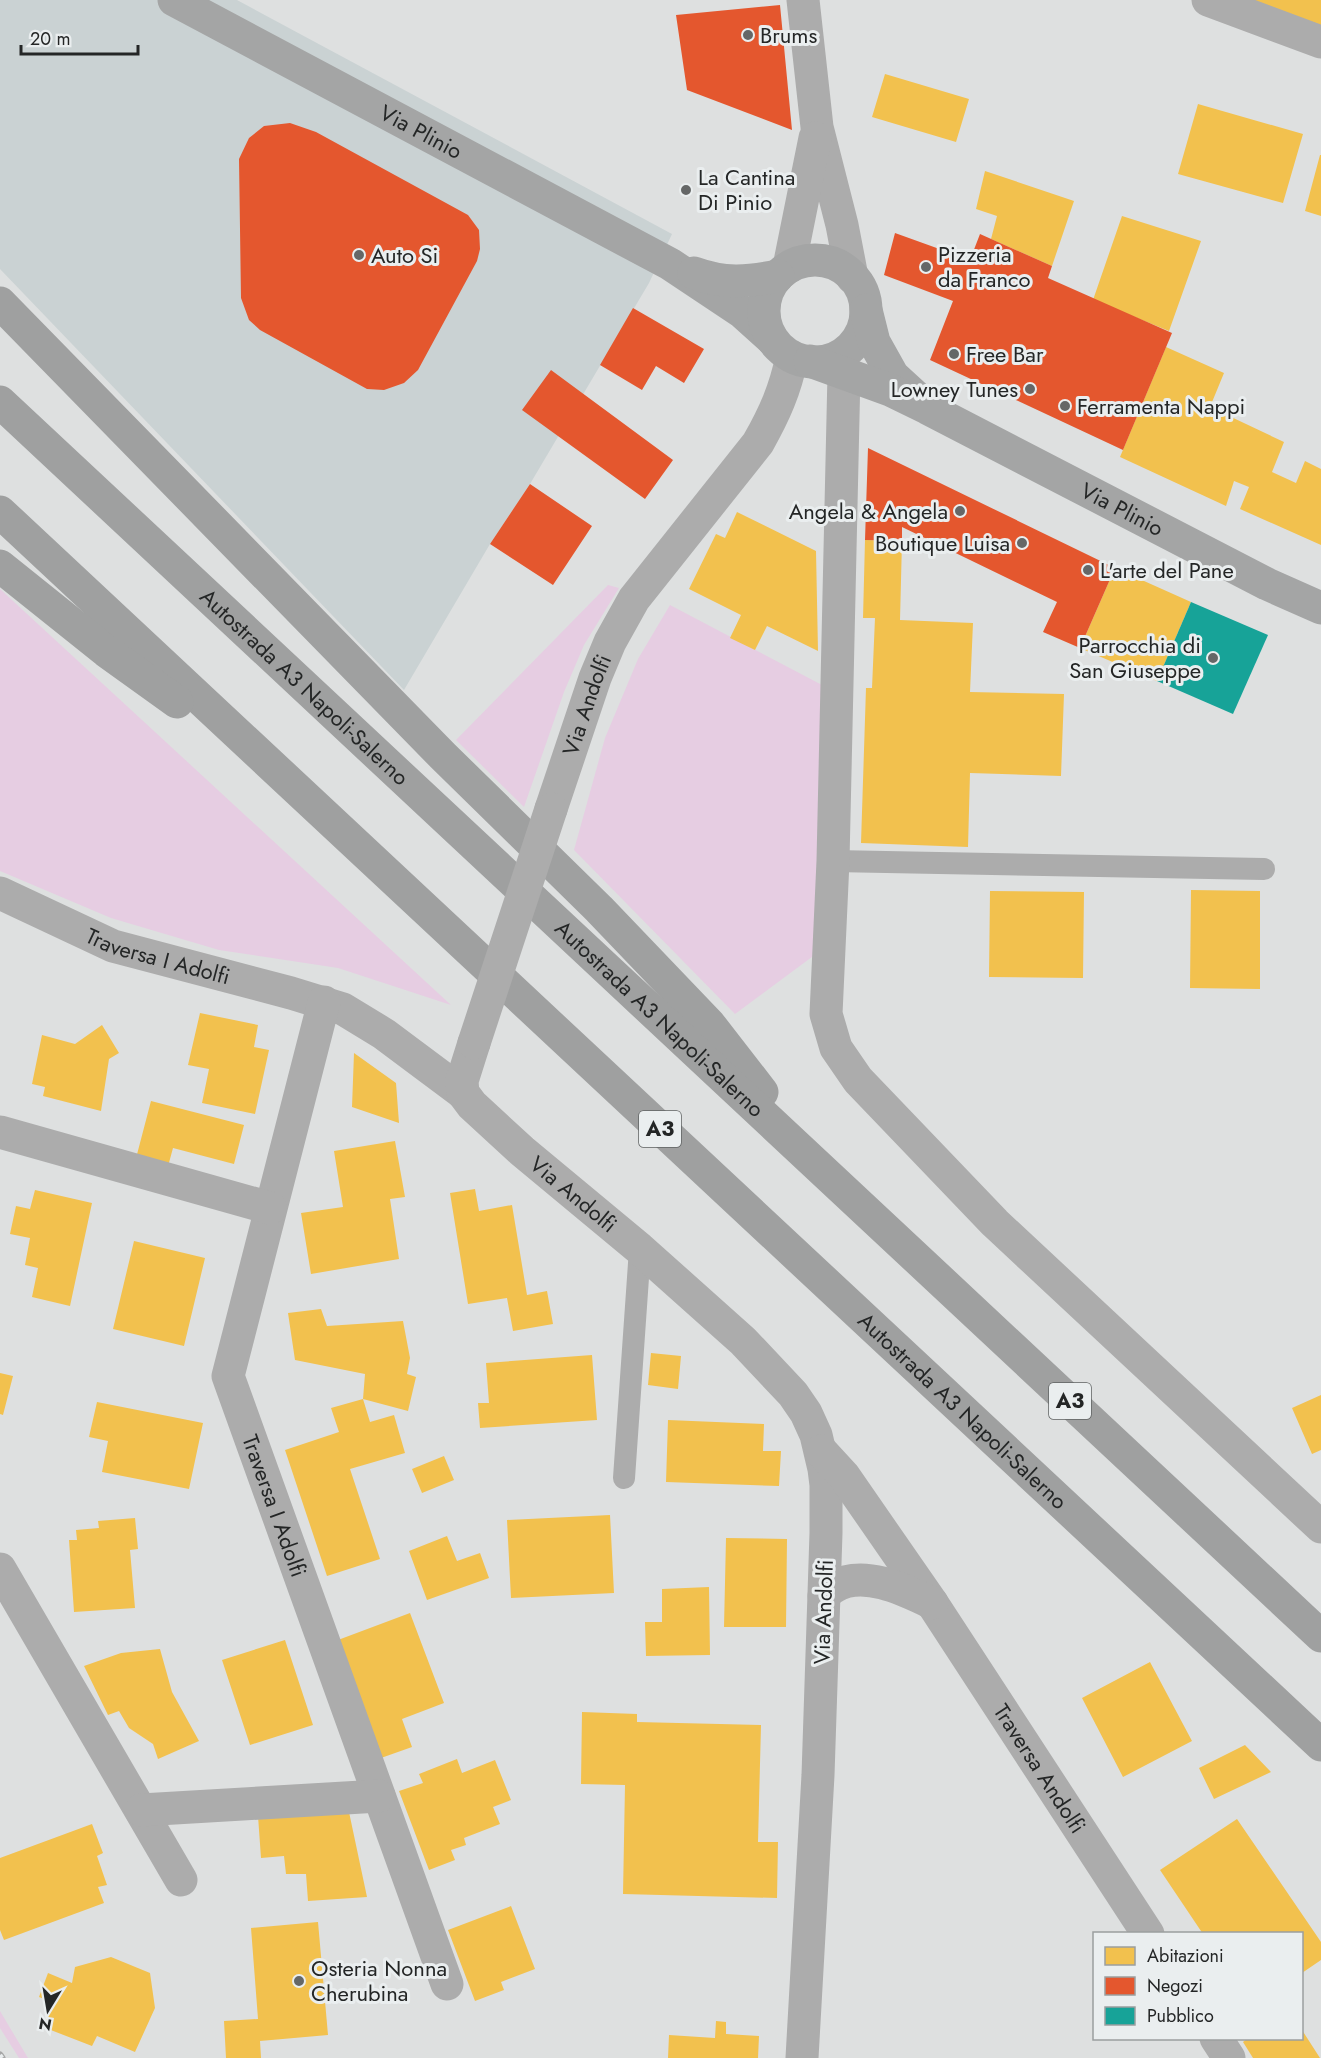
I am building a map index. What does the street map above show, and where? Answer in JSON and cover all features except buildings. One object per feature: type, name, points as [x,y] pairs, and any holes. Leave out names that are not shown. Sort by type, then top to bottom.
[{"type":"highway","points":[[0,303],[443,756],[599,909],[710,1025],[819,1167]]},
{"type":"highway","name":"Autostrada A3 Napoli-Salerno","points":[[0,402],[1321,1636]]},
{"type":"highway","name":"Autostrada A3 Napoli-Salerno","points":[[0,512],[1321,1745]]},
{"type":"highway","points":[[0,566],[106,651],[284,778]]},
{"type":"main road","name":"Via Plinio","points":[[174,0],[670,264],[742,312],[791,352],[890,390],[1257,578],[1321,608]]},
{"type":"main road","name":"Via Plinio","points":[[670,264],[711,279],[744,282],[783,272],[805,261],[822,261],[839,267],[860,287],[874,342],[893,376],[927,408]]},
{"type":"main road","points":[[783,272],[768,290],[764,306],[765,323],[791,352],[831,359],[850,348],[861,331],[866,310]]},
{"type":"street","points":[[803,0],[817,127],[842,225],[852,277]]},
{"type":"street","points":[[1208,0],[1321,42]]},
{"type":"street","points":[[783,272],[817,127]]},
{"type":"street","name":"Via Andolfi","points":[[791,352],[782,397],[758,443],[634,599],[610,642],[584,707],[462,1081],[463,1093],[472,1105],[522,1151],[640,1249],[769,1367],[806,1413],[821,1451],[826,1485],[824,1596],[818,1775],[802,2058]]},
{"type":"street","points":[[844,373],[833,861],[825,1014],[836,1048],[858,1080],[1003,1230],[1321,1527]]},
{"type":"street","name":"Traversa I Adolfi","points":[[0,893],[113,946],[343,1009],[368,1023],[463,1093]]},
{"type":"street","name":"Traversa I Adolfi","points":[[324,1002],[228,1376],[447,1984]]},
{"type":"street","points":[[0,1132],[270,1208]]},
{"type":"street","name":"Traversa Andolfi","points":[[821,1451],[844,1476],[932,1603],[1147,1932]]},
{"type":"street","points":[[0,1569],[181,1881]]},
{"type":"street","points":[[824,1596],[834,1587],[858,1580],[894,1586],[932,1603]]},
{"type":"street","points":[[141,1810],[379,1796]]},
{"type":"street","points":[[1217,2040],[1229,2058]]},
{"type":"lane","points":[[833,861],[1264,869]]},
{"type":"lane","points":[[624,1478],[640,1249]]},
{"type":"shaded area","points":[[0,0],[237,0],[672,234],[649,283],[404,690],[0,269]]},
{"type":"shaded area","points":[[608,585],[619,588],[584,645],[564,692],[524,807],[456,740]]},
{"type":"shaded area","points":[[0,589],[451,1005],[338,968],[219,950],[111,918],[0,871]]},
{"type":"shaded area","points":[[670,605],[824,686],[820,951],[735,1014],[574,850],[605,738],[638,659]]},
{"type":"shaded area","points":[[0,2011],[28,2058],[19,2058],[0,2028]]},
{"type":"place","name":"Brums","points":[[748,35]]},
{"type":"place","name":"La Cantina Di Pinio","points":[[686,190]]},
{"type":"place","name":"Auto Si","points":[[359,255]]},
{"type":"place","name":"Pizzeria da Franco","points":[[926,267]]},
{"type":"place","name":"Free Bar","points":[[954,354]]},
{"type":"place","name":"Lowney Tunes","points":[[1030,389]]},
{"type":"place","name":"Ferramenta Nappi","points":[[1065,406]]},
{"type":"place","name":"Angela & Angela","points":[[960,511]]},
{"type":"place","name":"Boutique Luisa","points":[[1022,543]]},
{"type":"place","name":"L'arte del Pane","points":[[1088,570]]},
{"type":"place","name":"Parrocchia di San Giuseppe","points":[[1213,658]]},
{"type":"place","name":"Osteria Nonna Cherubina","points":[[299,1981]]}]
